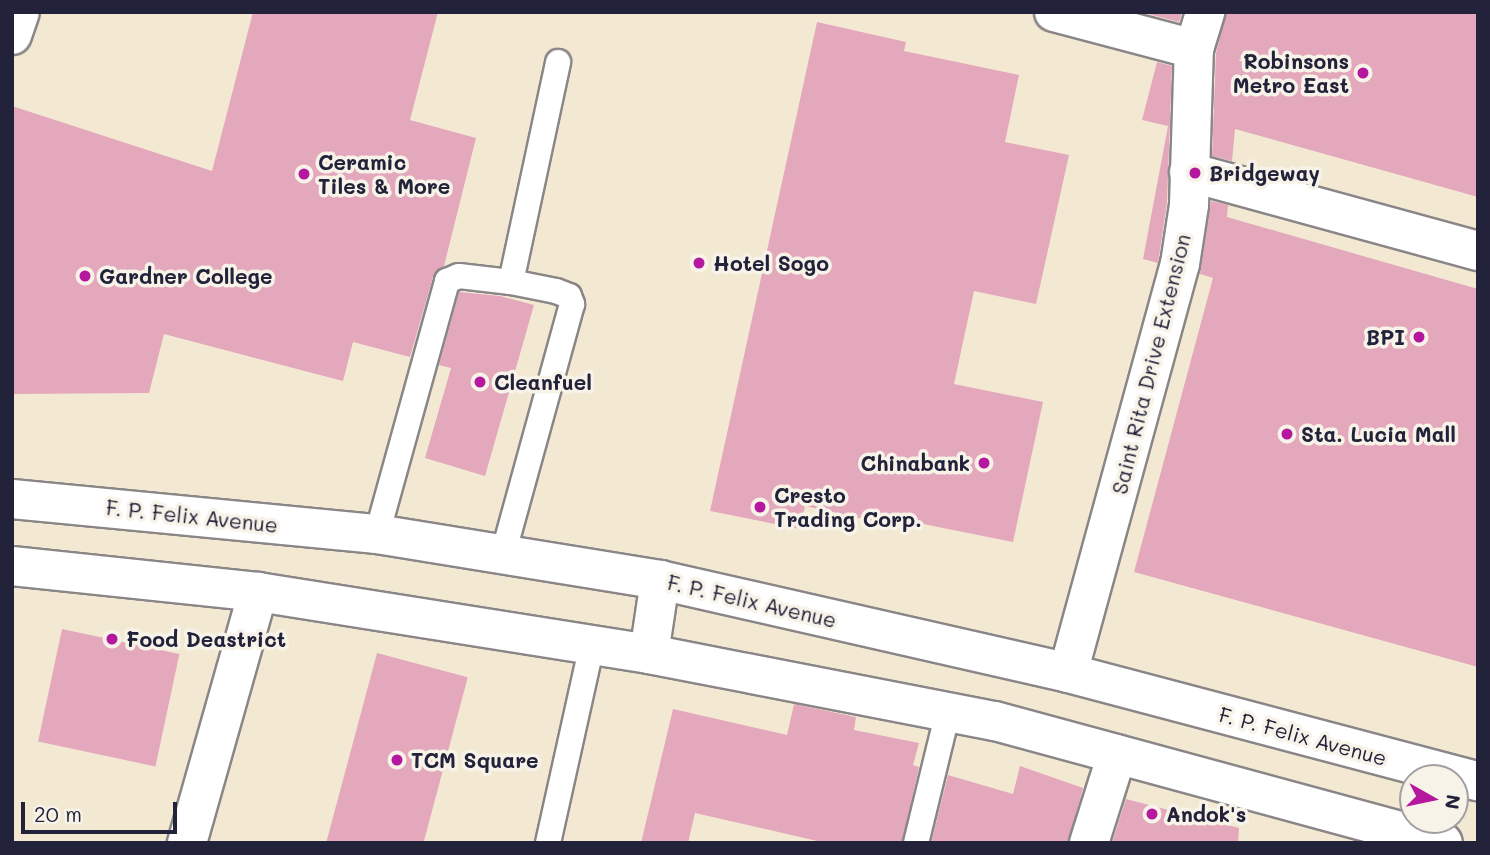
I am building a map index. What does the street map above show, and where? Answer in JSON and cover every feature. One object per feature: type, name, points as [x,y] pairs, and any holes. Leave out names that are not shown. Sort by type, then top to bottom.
[{"type":"main road","points":[[12,35],[20,12]]},
{"type":"main road","points":[[1054,12],[1194,49]]},
{"type":"main road","name":"Saint Rita Drive Extension","points":[[1068,673],[1180,264],[1189,172],[1194,49],[1205,12]]},
{"type":"main road","points":[[1189,172],[1478,251]]},
{"type":"main road","name":"F. P. Felix Avenue","points":[[12,499],[377,534],[660,580],[1068,673],[1407,764]]},
{"type":"main road","points":[[12,566],[258,592],[649,654],[948,712],[1440,837]]},
{"type":"main road","points":[[649,654],[660,580]]},
{"type":"main road","points":[[187,843],[258,592]]},
{"type":"main road","points":[[1089,843],[1117,754]]},
{"type":"lane","points":[[511,282],[558,62]]},
{"type":"lane","points":[[377,534],[447,281],[459,276],[511,282],[556,291],[569,296],[572,304],[503,555]]},
{"type":"lane","points":[[548,843],[592,645]]},
{"type":"lane","points":[[916,843],[948,712]]},
{"type":"building","points":[[253,12],[438,12],[410,120],[476,138],[444,266],[433,277],[410,357],[353,342],[343,381],[164,334],[149,393],[12,394],[12,106],[212,171]]},
{"type":"building","points":[[1141,12],[1182,12],[1179,22]]},
{"type":"building","name":"Robinsons Metro East","points":[[1226,12],[1478,12],[1478,197],[1235,129],[1232,161],[1212,156],[1216,53]]},
{"type":"building","points":[[817,22],[906,42],[904,51],[1019,75],[1005,142],[1069,155],[1036,304],[974,291],[954,384],[1043,402],[1013,542],[878,515],[877,522],[805,506],[800,529],[710,511]]},
{"type":"building","points":[[1157,62],[1172,66],[1167,203],[1158,263],[1143,259],[1168,126],[1142,120]]},
{"type":"building","points":[[1211,201],[1228,205],[1227,217],[1478,289],[1478,667],[1134,572],[1213,278],[1200,274]]},
{"type":"building","name":"Cleanfuel","points":[[459,292],[500,296],[534,305],[485,476],[425,458],[451,368],[439,365]]},
{"type":"building","points":[[62,629],[179,654],[155,766],[38,741]]},
{"type":"building","name":"TCM Square","points":[[377,653],[468,677],[423,843],[326,842]]},
{"type":"building","points":[[794,704],[856,717],[854,730],[919,743],[913,765],[919,767],[902,843],[826,843],[695,813],[688,843],[641,843],[673,709],[787,735]]},
{"type":"building","points":[[1020,766],[1083,788],[1068,843],[931,843],[948,775],[1013,794]]},
{"type":"building","points":[[1126,799],[1239,828],[1238,843],[1112,843]]},
{"type":"place","name":"Robinsons Metro East","points":[[1363,73]]},
{"type":"place","name":"Bridgeway","points":[[1195,173]]},
{"type":"place","name":"Ceramic Tiles & More","points":[[304,174]]},
{"type":"place","name":"Hotel Sogo","points":[[699,263]]},
{"type":"place","name":"Gardner College","points":[[85,276]]},
{"type":"place","name":"BPI","points":[[1419,337]]},
{"type":"place","name":"Cleanfuel","points":[[480,382]]},
{"type":"place","name":"Sta. Lucia Mall","points":[[1287,434]]},
{"type":"place","name":"Chinabank","points":[[984,463]]},
{"type":"place","name":"Cresto Trading Corp.","points":[[760,507]]},
{"type":"place","name":"Food Deastrict","points":[[112,639]]},
{"type":"place","name":"TCM Square","points":[[397,760]]},
{"type":"place","name":"Andok's","points":[[1152,814]]}]
